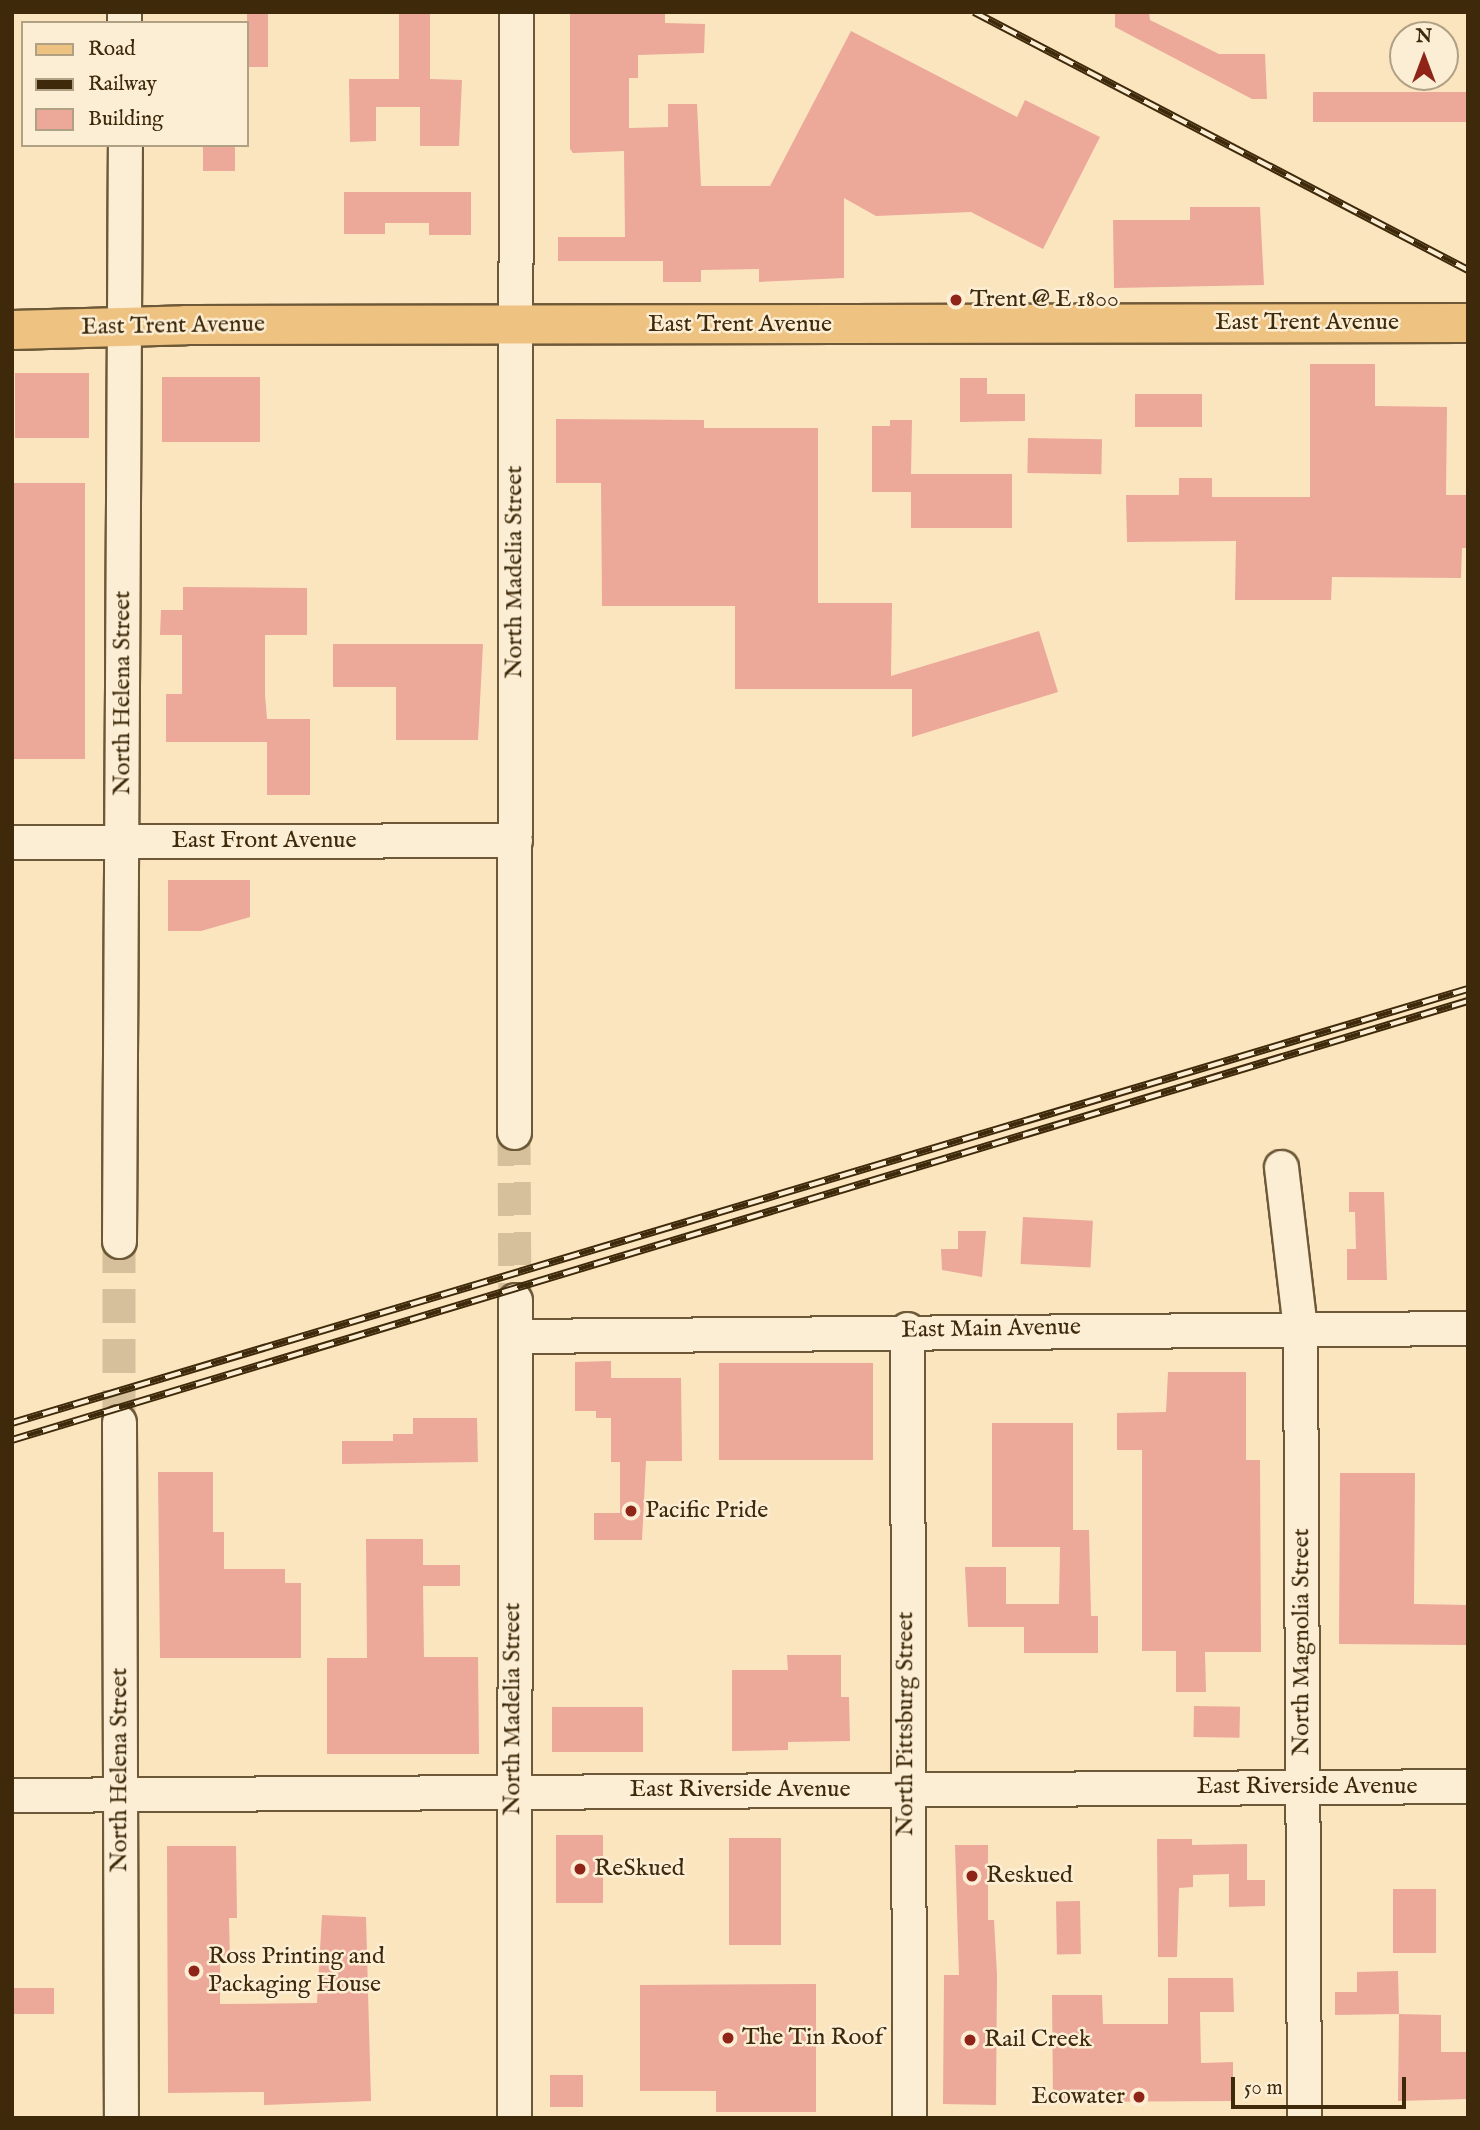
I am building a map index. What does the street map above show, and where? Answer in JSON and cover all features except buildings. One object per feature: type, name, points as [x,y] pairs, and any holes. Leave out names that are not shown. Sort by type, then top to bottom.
[{"type":"main road","name":"East Trent Avenue","points":[[12,330],[126,326],[1468,323]]},
{"type":"street","name":"North Madelia Street","points":[[514,1132],[516,12]]},
{"type":"street","name":"North Helena Street","points":[[119,1241],[125,147]]},
{"type":"street","name":"East Front Avenue","points":[[12,842],[515,840]]},
{"type":"street","name":"North Magnolia Street","points":[[1281,1167],[1300,1328],[1304,2118]]},
{"type":"street","name":"North Madelia Street","points":[[514,2118],[512,1792],[515,1300]]},
{"type":"street","name":"East Main Avenue","points":[[515,1336],[907,1329],[1468,1328]]},
{"type":"street","name":"North Pittsburg Street","points":[[907,1329],[904,1788],[909,2118]]},
{"type":"street","name":"North Helena Street","points":[[119,1422],[121,2118]]},
{"type":"street","name":"East Riverside Avenue","points":[[12,1795],[1468,1786]]},
{"type":"tunnel","points":[[514,1132],[515,1300]]},
{"type":"tunnel","points":[[119,1241],[119,1422]]},
{"type":"railway","points":[[974,12],[1468,270]]},
{"type":"railway","points":[[12,1423],[1468,989]]},
{"type":"railway","points":[[12,1440],[1468,1001]]},
{"type":"place","name":"Trent @ E 1800","points":[[956,300]]},
{"type":"place","name":"Pacific Pride","points":[[631,1511]]},
{"type":"place","name":"ReSkued","points":[[580,1869]]},
{"type":"place","name":"Reskued","points":[[972,1876]]},
{"type":"place","name":"Ross Printing and Packaging House","points":[[194,1971]]},
{"type":"place","name":"The Tin Roof","points":[[728,2038]]},
{"type":"place","name":"Rail Creek","points":[[970,2040]]},
{"type":"place","name":"Ecowater","points":[[1139,2097]]}]
